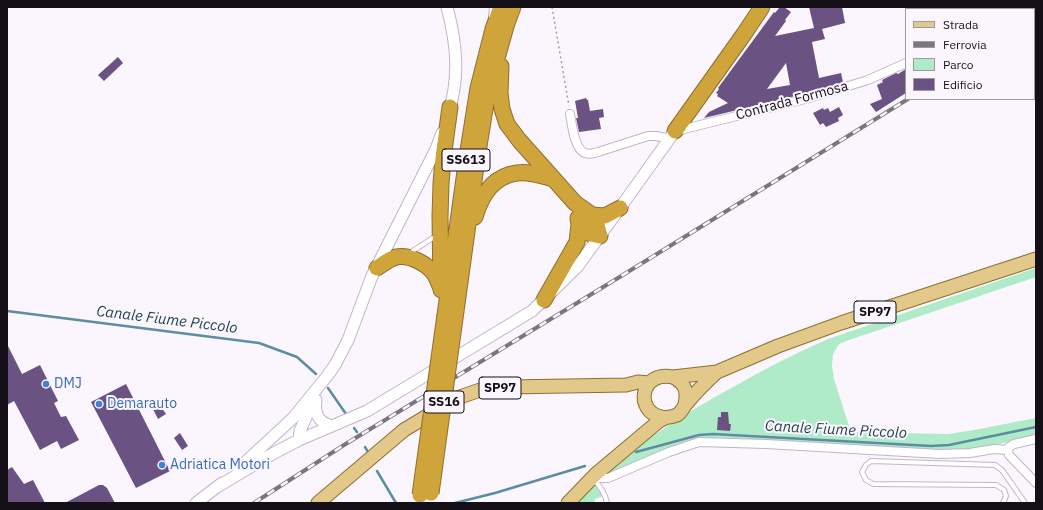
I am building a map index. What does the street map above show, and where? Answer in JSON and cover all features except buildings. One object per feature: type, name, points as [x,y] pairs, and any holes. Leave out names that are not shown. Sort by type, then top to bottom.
[{"type":"highway","name":"SS613","points":[[451,313],[467,157],[478,88],[493,29],[501,7]]},
{"type":"highway","name":"SS613","points":[[451,313],[464,256],[488,90],[513,7]]},
{"type":"highway","points":[[672,135],[762,7]]},
{"type":"highway","points":[[507,23],[500,87],[502,109],[507,124],[518,140],[575,203],[592,215],[600,236],[587,233],[579,224]]},
{"type":"highway","points":[[441,288],[441,192],[443,158],[450,107]]},
{"type":"highway","points":[[464,256],[478,205],[488,189],[500,178],[517,173],[535,174],[554,179]]},
{"type":"highway","points":[[544,300],[577,242],[579,224],[575,203]]},
{"type":"highway","points":[[592,215],[605,216],[620,208]]},
{"type":"highway","points":[[377,268],[391,259],[404,256],[423,264],[434,274],[451,313]]},
{"type":"highway","name":"SS16","points":[[426,500],[451,313]]},
{"type":"main road","points":[[196,503],[255,454],[293,418],[335,364],[348,340],[367,289],[436,149],[450,107],[454,90],[456,64],[453,30],[447,7]]},
{"type":"main road","points":[[217,487],[299,440],[367,411],[532,312],[578,266],[672,135]]},
{"type":"main road","name":"SP97","points":[[673,376],[717,372],[778,346],[841,323],[1036,259]]},
{"type":"main road","name":"SP97","points":[[685,404],[717,372]]},
{"type":"main road","points":[[568,503],[592,478],[659,421],[671,417],[682,410],[687,397],[686,391],[679,380],[673,376],[666,375],[660,376],[649,383],[644,396],[645,402],[652,413],[658,417],[665,418]]},
{"type":"main road","name":"SP97","points":[[318,503],[404,430],[457,398],[480,390],[508,387],[626,386],[638,382],[649,383]]},
{"type":"main road","points":[[320,385],[315,410],[321,421],[332,426]]},
{"type":"main road","points":[[299,440],[300,431],[320,385]]},
{"type":"main road","points":[[636,440],[648,408]]},
{"type":"main road","points":[[293,418],[288,427],[289,435],[293,439],[299,440]]},
{"type":"main road","name":"SP97","points":[[330,503],[380,450]]},
{"type":"street","name":"Contrada Formosa","points":[[570,114],[574,136],[581,151],[591,154],[648,136],[672,135],[809,98],[868,80],[905,63]]},
{"type":"street","points":[[1008,450],[1009,447],[1014,444],[1036,439]]},
{"type":"street","points":[[592,478],[608,478],[668,452],[698,442],[766,444],[940,454],[970,453],[994,448],[1008,450]]},
{"type":"street","points":[[1008,450],[1009,455],[1036,483]]},
{"type":"lane","points":[[489,22],[492,7]]},
{"type":"lane","points":[[467,157],[471,101]]},
{"type":"lane","points":[[404,256],[440,234]]},
{"type":"lane","points":[[1003,503],[1006,496],[1004,490],[996,485],[873,484],[866,480],[862,472],[866,465],[871,461],[995,465],[1002,470],[1025,503]]},
{"type":"lane","points":[[592,478],[601,486],[606,495],[607,503]]},
{"type":"path","points":[[552,7],[570,114]]},
{"type":"green space","points":[[1036,268],[1036,277],[839,344],[833,354],[832,366],[834,379],[852,432],[948,434],[1036,418],[1036,436],[981,448],[940,451],[717,440],[609,474],[607,472],[652,436],[684,415],[756,374],[804,350],[828,339]]},
{"type":"green space","points":[[596,485],[599,486],[603,496],[595,499],[594,503],[575,503]]},
{"type":"waterway","name":"Canale Fiume Piccolo","points":[[7,311],[259,343],[297,357],[316,374]]},
{"type":"waterway","name":"Canale Fiume Piccolo","points":[[328,388],[346,414]]},
{"type":"waterway","name":"Canale Fiume Piccolo","points":[[636,452],[699,435],[713,434],[931,446],[949,445],[1036,427]]},
{"type":"waterway","name":"Canale Fiume Piccolo","points":[[354,428],[357,432]]},
{"type":"waterway","name":"Canale Fiume Piccolo","points":[[365,447],[368,452]]},
{"type":"waterway","name":"Canale Fiume Piccolo","points":[[455,503],[495,493],[585,466]]},
{"type":"waterway","name":"Canale Fiume Piccolo","points":[[377,471],[396,503]]},
{"type":"railway","points":[[254,503],[344,445],[906,100]]},
{"type":"place","name":"DMJ","points":[[46,384]]},
{"type":"place","name":"Demarauto","points":[[99,404]]},
{"type":"place","name":"Adriatica Motori","points":[[162,465]]}]
